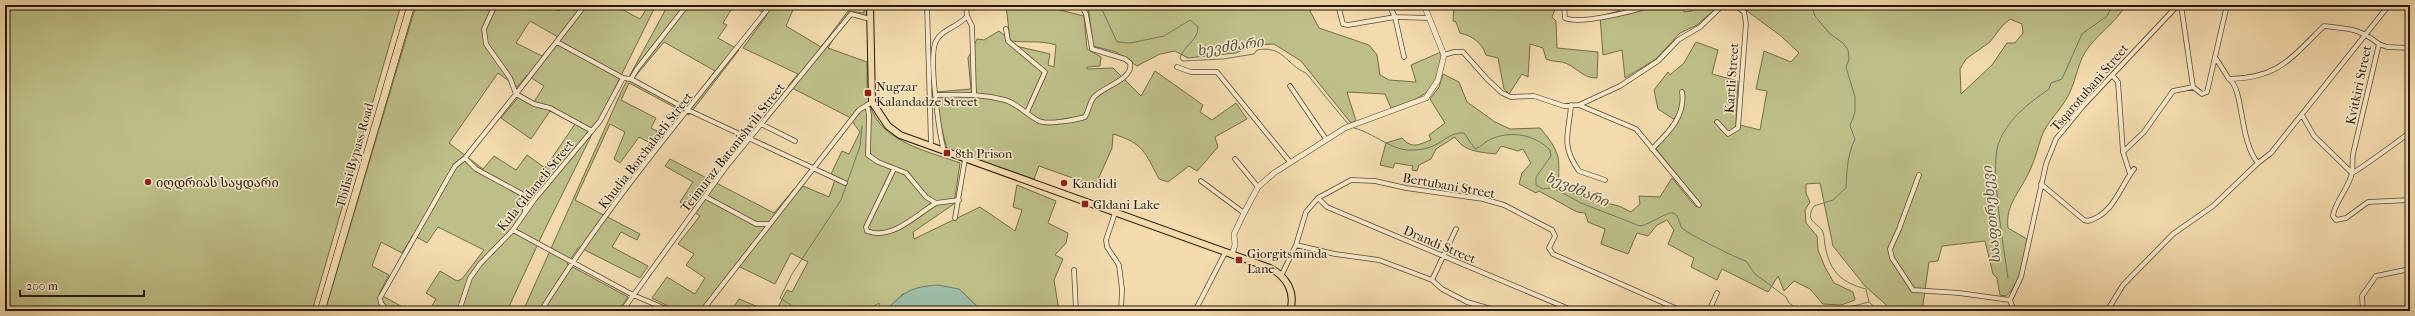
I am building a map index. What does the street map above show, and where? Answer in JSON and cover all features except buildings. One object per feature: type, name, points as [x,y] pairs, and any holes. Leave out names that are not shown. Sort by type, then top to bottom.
[{"type":"highway","name":"Tbilisi Bypass Road","points":[[321,311],[411,5]]},
{"type":"main road","points":[[870,5],[870,104],[894,131],[900,135],[965,159],[1226,251],[1282,274],[1290,290],[1290,311]]},
{"type":"street","points":[[495,5],[484,29],[486,44],[510,78],[516,94],[534,104],[550,108],[592,131]]},
{"type":"street","points":[[387,311],[381,303],[380,298],[455,166],[465,158],[585,5]]},
{"type":"street","points":[[631,79],[637,69],[687,5]]},
{"type":"street","name":"Khudia Borchaloeli Street","points":[[541,311],[571,262],[771,5]]},
{"type":"street","points":[[927,5],[931,146]]},
{"type":"street","points":[[966,5],[967,16],[972,26],[974,93]]},
{"type":"street","points":[[935,95],[974,93],[1005,100],[1040,121],[1055,122],[1085,117],[1092,99],[1102,89],[1129,74],[1132,68],[1130,63],[1125,59],[1092,49],[1086,14],[1081,5]]},
{"type":"street","points":[[1338,5],[1343,24],[1348,25],[1395,18],[1430,18]]},
{"type":"street","points":[[1389,5],[1395,18],[1404,57]]},
{"type":"street","points":[[1232,254],[1235,245],[1234,234],[1258,187],[1290,162],[1345,128],[1426,98],[1436,85],[1444,55],[1424,5]]},
{"type":"street","points":[[1564,5],[1565,18],[1570,20],[1599,18],[1640,10],[1651,5]]},
{"type":"street","points":[[1580,105],[1620,86],[1658,61],[1678,40],[1700,27],[1723,5]]},
{"type":"street","name":"Kartli Street","points":[[1717,122],[1728,134],[1738,128],[1746,23],[1744,12],[1735,5]]},
{"type":"street","name":"Tsqarotubani Street","points":[[2010,300],[2021,277],[2027,256],[2046,164],[2056,139],[2066,125],[2178,5]]},
{"type":"street","points":[[2181,5],[2193,87],[2202,94],[2207,92],[2227,5]]},
{"type":"street","points":[[2107,311],[2123,285],[2168,239],[2212,206],[2258,163],[2272,153],[2368,34],[2389,5]]},
{"type":"street","name":"Teimuraz Batonishvili Street","points":[[622,311],[749,139],[851,14],[870,19]]},
{"type":"street","points":[[944,151],[938,125],[935,95],[935,42],[942,33],[967,16]]},
{"type":"street","name":"Kvitkiri Street","points":[[2229,79],[2249,78],[2282,67],[2324,26],[2360,30],[2368,34],[2380,44],[2352,154],[2352,173],[2341,199],[2334,209],[2333,216],[2336,220],[2346,218],[2368,202],[2410,200]]},
{"type":"street","points":[[1006,29],[1008,41],[1045,72],[1027,112]]},
{"type":"street","points":[[557,42],[623,78],[631,79],[688,110],[812,169],[845,183]]},
{"type":"street","points":[[2380,44],[2410,48]]},
{"type":"street","points":[[1444,55],[1454,52],[1463,52],[1502,93],[1511,97],[1534,96],[1564,106],[1580,105],[1636,129],[1699,206]]},
{"type":"street","points":[[2215,57],[2239,94],[2244,130],[2251,154],[2258,163]]},
{"type":"street","points":[[1177,67],[1191,72],[1217,72],[1290,162]]},
{"type":"street","points":[[2112,75],[2118,82],[2123,152],[2130,174]]},
{"type":"street","name":"Kula Gldaneli Street","points":[[459,311],[470,278],[480,264],[513,230],[525,211],[600,121],[623,78]]},
{"type":"street","points":[[1290,86],[1326,139]]},
{"type":"street","points":[[2123,152],[2144,132],[2173,91],[2193,87]]},
{"type":"street","points":[[1652,149],[1677,121],[1684,102],[1682,92]]},
{"type":"street","points":[[702,311],[858,110],[870,104]]},
{"type":"street","points":[[870,104],[868,155],[894,169],[906,173],[926,198],[936,202],[959,200]]},
{"type":"street","points":[[1571,105],[1566,140],[1568,151],[1579,171],[1605,180]]},
{"type":"street","points":[[2302,115],[2314,136],[2352,173],[2357,172],[2365,164],[2410,132]]},
{"type":"street","points":[[761,124],[795,141]]},
{"type":"street","points":[[465,158],[476,169],[524,195],[525,211]]},
{"type":"street","points":[[955,218],[965,159]]},
{"type":"street","points":[[1234,159],[1258,187]]},
{"type":"street","points":[[894,169],[866,227],[867,231],[872,233],[889,231],[913,220],[936,202]]},
{"type":"street","points":[[2042,184],[2084,220],[2088,221],[2104,213],[2117,199],[2122,185],[2134,169]]},
{"type":"street","points":[[1919,175],[1890,249],[1892,258],[1913,290],[1959,293],[2010,300],[2014,311]]},
{"type":"street","name":"Bertubani Street","points":[[1318,198],[1351,180],[1362,179],[1406,188],[1464,195],[1497,203],[1552,230],[1555,236],[1549,248],[1553,254],[1682,311]]},
{"type":"street","points":[[1201,181],[1244,213]]},
{"type":"street","points":[[706,197],[756,224],[769,224]]},
{"type":"street","points":[[1282,274],[1296,245],[1306,212],[1318,198]]},
{"type":"street","name":"Drandi Street","points":[[1318,198],[1327,207],[1574,311]]},
{"type":"street","points":[[1116,213],[1106,240],[1107,247],[1119,265],[1122,289],[1121,311]]},
{"type":"street","points":[[513,230],[633,295],[671,311]]},
{"type":"street","points":[[1432,280],[1456,230]]},
{"type":"street","points":[[1296,245],[1335,254],[1379,260],[1432,280],[1442,290],[1467,302],[1498,311]]},
{"type":"street","points":[[1195,311],[1226,251]]},
{"type":"street","points":[[2363,311],[2362,296],[2376,276],[2410,269]]},
{"type":"street","points":[[1074,270],[1076,311]]},
{"type":"street","points":[[1709,311],[1717,293]]},
{"type":"green space","points":[[5,5],[401,5],[312,311],[5,311]]},
{"type":"green space","points":[[416,5],[545,5],[559,11],[563,5],[575,9],[577,5],[614,5],[640,19],[649,5],[656,5],[543,233],[507,311],[429,311],[436,299],[426,293],[440,271],[457,281],[462,279],[484,250],[438,227],[427,243],[413,235],[402,253],[381,242],[372,266],[389,275],[379,294],[410,311],[325,311]],"holes":[[[530,21],[558,37],[542,56],[516,43]],[[498,73],[517,87],[527,75],[544,86],[534,102],[521,94],[501,118],[531,139],[550,111],[575,124],[545,168],[527,155],[516,170],[494,156],[483,169],[449,143]]]},
{"type":"green space","points":[[668,5],[734,5],[723,23],[727,25],[718,38],[739,50],[689,115],[629,83],[621,100],[656,118],[651,128],[663,134],[654,145],[639,137],[620,163],[614,159],[625,132],[610,124],[575,200],[640,234],[637,240],[621,232],[612,247],[648,266],[640,278],[579,247],[567,264],[628,297],[618,311],[523,311],[623,88]],"holes":[[[664,42],[715,71],[687,108],[634,78]]]},
{"type":"green space","points":[[750,5],[757,5],[765,9],[768,5],[795,5],[786,26],[821,47],[848,11],[864,13],[864,5],[867,5],[867,16],[849,13],[828,48],[867,62],[867,92],[872,111],[880,124],[891,134],[903,142],[917,148],[960,163],[954,204],[913,232],[914,239],[980,207],[1015,231],[1022,210],[1013,207],[1017,185],[1056,201],[1048,223],[1068,233],[1066,243],[1055,255],[1063,259],[1054,280],[1059,311],[982,311],[959,289],[903,294],[885,311],[880,311],[879,303],[867,311],[776,311],[787,290],[792,292],[808,262],[791,253],[775,284],[738,266],[795,194],[792,193],[701,311],[678,311],[652,298],[667,277],[695,294],[705,278],[686,265],[694,254],[678,244],[700,216],[680,202],[693,182],[665,166],[670,159],[774,213],[794,189],[799,191],[803,186],[829,197],[836,177],[831,174],[842,151],[849,154],[860,132],[849,117],[788,86],[798,74],[743,48],[767,15]]},
{"type":"green space","points":[[1006,5],[1053,5],[1056,9],[1084,16],[1087,49],[1101,57],[1100,66],[1087,67],[1087,69],[1113,68],[1141,96],[1155,71],[1203,105],[1200,112],[1212,120],[1236,103],[1247,119],[1215,137],[1218,147],[1197,171],[1189,166],[1168,182],[1159,179],[1146,155],[1137,145],[1123,137],[1113,134],[1112,148],[1095,186],[1039,166],[1034,179],[947,149],[940,122],[936,92],[971,89],[968,58],[977,39],[984,40],[999,31],[1010,40]],"holes":[[[1011,41],[1056,45],[1054,67],[1048,65],[1050,54],[1016,46]]]},
{"type":"green space","points":[[1088,5],[1307,5],[1319,28],[1369,45],[1377,55],[1380,75],[1389,80],[1416,82],[1411,65],[1441,52],[1439,76],[1435,84],[1428,91],[1411,101],[1391,108],[1385,94],[1347,92],[1356,121],[1351,123],[1301,61],[1274,44],[1255,45],[1236,53],[1188,58],[1175,51],[1160,54],[1137,66],[1116,52],[1093,46]]},
{"type":"green space","points":[[1454,5],[1512,7],[1537,5],[1541,7],[1543,5],[1557,5],[1552,17],[1556,21],[1557,48],[1598,52],[1597,78],[1587,76],[1562,62],[1546,59],[1543,48],[1530,44],[1528,77],[1522,74],[1509,94],[1504,89],[1498,58],[1486,55],[1482,47],[1476,41],[1469,36],[1460,33],[1456,22],[1453,21]]},
{"type":"green space","points":[[1618,5],[1683,5],[1684,12],[1692,11],[1692,5],[1720,5],[1697,25],[1680,33],[1656,59],[1625,78],[1622,50],[1603,55],[1600,16],[1619,11]]},
{"type":"green space","points":[[1739,5],[2126,5],[2118,17],[2093,42],[2085,53],[2070,92],[2043,133],[2032,165],[2011,205],[2008,228],[2027,239],[2019,277],[2006,296],[2000,295],[1997,278],[1993,274],[1985,241],[1942,246],[1938,261],[1929,262],[1922,311],[1893,311],[1865,286],[1833,246],[1820,183],[1806,184],[1806,193],[1810,202],[1805,210],[1806,223],[1817,236],[1818,250],[1834,283],[1853,292],[1855,300],[1841,305],[1823,304],[1810,289],[1794,281],[1784,291],[1778,276],[1768,292],[1722,269],[1717,280],[1691,267],[1694,258],[1668,244],[1674,230],[1667,220],[1657,225],[1648,236],[1637,233],[1628,254],[1601,244],[1605,229],[1588,222],[1585,213],[1577,212],[1539,191],[1536,193],[1519,184],[1522,173],[1531,163],[1523,149],[1518,151],[1501,146],[1496,154],[1478,152],[1463,146],[1455,137],[1436,149],[1431,159],[1419,165],[1417,171],[1412,170],[1413,166],[1395,163],[1393,168],[1380,165],[1386,143],[1402,138],[1409,144],[1415,145],[1431,140],[1429,135],[1445,123],[1430,99],[1439,87],[1443,74],[1459,82],[1467,102],[1495,122],[1510,129],[1540,128],[1557,153],[1561,188],[1585,198],[1619,206],[1631,212],[1640,204],[1639,196],[1660,197],[1672,178],[1696,207],[1700,203],[1656,149],[1678,122],[1658,109],[1654,90],[1668,72],[1670,75],[1684,63],[1696,42],[1718,50],[1712,74],[1738,81],[1736,124],[1760,130],[1767,91],[1756,89],[1764,51],[1791,62],[1799,53],[1781,36]],"holes":[[[2010,19],[2022,24],[2023,33],[2015,43],[2007,43],[1992,65],[1961,94],[1960,69],[1966,59],[1990,42],[2002,26]]]},
{"type":"green space","points":[[739,299],[768,311],[731,311]]},
{"type":"shaded area","points":[[938,285],[959,289],[982,311],[885,311],[903,295],[914,289]]},
{"type":"waterway","name":"ხევძმარი","points":[[1100,5],[1117,42],[1130,43],[1164,36],[1190,20],[1198,27],[1196,36],[1184,50],[1180,58],[1182,61],[1223,59],[1254,54],[1257,50],[1273,50],[1279,53],[1299,70],[1306,73],[1348,124]]},
{"type":"waterway","points":[[1811,5],[1815,16],[1830,34],[1843,43],[1848,50],[1849,59],[1846,67],[1855,97],[1855,112],[1850,126],[1855,139],[1849,157],[1846,188],[1833,200],[1814,206],[1810,215],[1811,219],[1823,232],[1828,258],[1835,271],[1839,276],[1851,284],[1866,289],[1869,302]]},
{"type":"waterway","name":"სააფთრეხევი","points":[[2008,278],[1997,190],[1996,156],[1998,145],[2007,127],[2019,113],[2033,100],[2049,89],[2051,83],[2062,79],[2082,34],[2107,16],[2113,5]]},
{"type":"waterway","points":[[800,311],[780,298],[792,274],[841,200],[860,146],[862,126]]},
{"type":"waterway","name":"ხევძმარი","points":[[1354,128],[1368,133],[1390,145],[1405,150],[1428,148],[1451,135],[1459,133],[1464,133],[1475,149],[1489,140],[1499,136],[1515,135],[1530,138],[1544,145],[1550,150],[1551,156],[1536,177],[1536,185],[1543,189],[1550,188],[1557,190],[1581,203],[1640,226],[1667,214],[1673,213],[1678,217],[1682,228],[1686,231],[1712,246],[1746,261],[1755,274],[1786,297],[1789,303],[1800,311]]},
{"type":"waterway","name":"ხევძმარი","points":[[1842,311],[1846,308],[1869,302]]},
{"type":"waterway","name":"ხევძმარი","points":[[1870,303],[1879,311]]},
{"type":"place","name":"Nugzar Kalandadze Street","points":[[868,93]]},
{"type":"place","name":"8th Prison","points":[[947,153]]},
{"type":"place","name":"იღდრიას საყდარი","points":[[148,182]]},
{"type":"place","name":"Kandidi","points":[[1064,183]]},
{"type":"place","name":"Gldani Lake","points":[[1085,204]]},
{"type":"place","name":"Giorgitsminda Lane","points":[[1239,260]]}]
